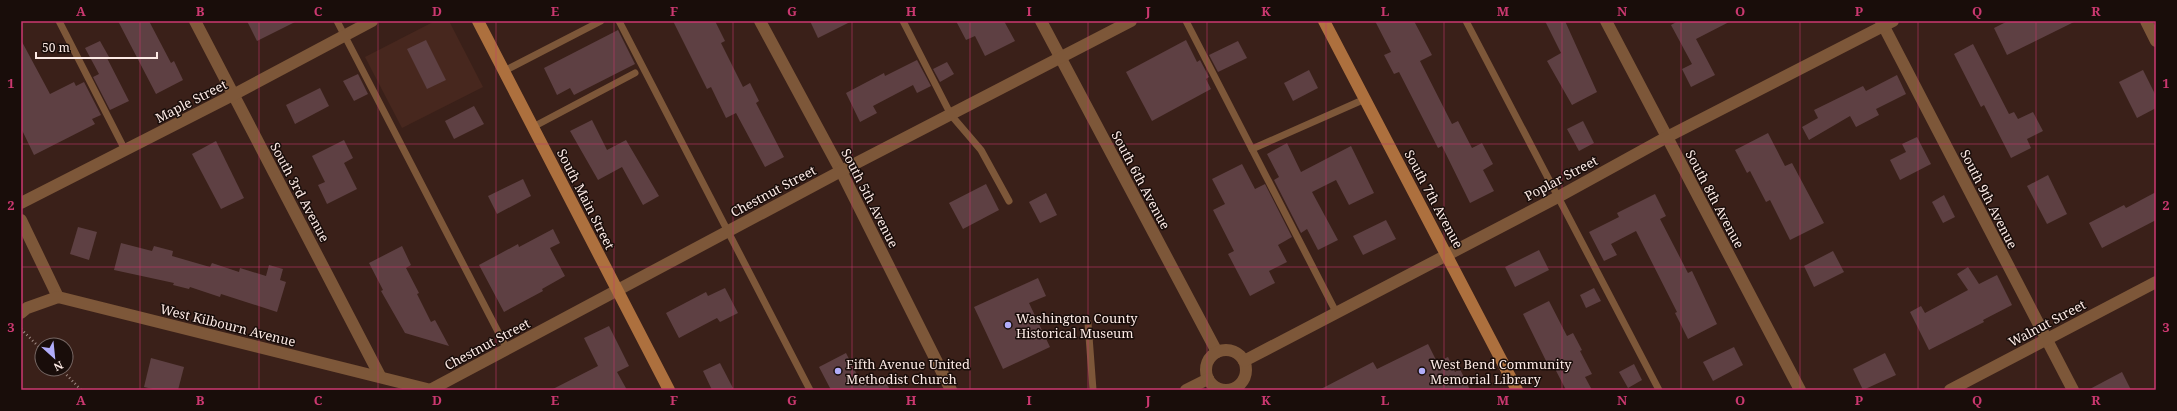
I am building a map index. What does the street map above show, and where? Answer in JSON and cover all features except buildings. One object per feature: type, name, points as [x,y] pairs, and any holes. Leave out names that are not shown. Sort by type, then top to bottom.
[{"type":"main road","name":"South Main Street","points":[[478,21],[670,390]]},
{"type":"main road","name":"South 7th Avenue","points":[[1324,21],[1447,253],[1517,390]]},
{"type":"street","name":"South 3rd Avenue","points":[[195,21],[380,376]]},
{"type":"street","name":"Maple Street","points":[[21,203],[233,95],[372,21]]},
{"type":"street","name":"South 5th Avenue","points":[[760,21],[841,171],[951,390]]},
{"type":"street","name":"South 6th Avenue","points":[[1041,21],[1217,352]]},
{"type":"street","name":"Chestnut Street","points":[[431,390],[841,171],[1131,21]]},
{"type":"street","name":"South 8th Avenue","points":[[1606,21],[1800,390]]},
{"type":"street","points":[[2146,21],[2156,41]]},
{"type":"street","name":"Poplar Street","points":[[1244,361],[1886,23]]},
{"type":"street","name":"South 9th Avenue","points":[[1886,23],[2073,390]]},
{"type":"street","points":[[21,220],[58,297],[27,308],[21,313]]},
{"type":"street","name":"Walnut Street","points":[[1950,390],[2156,282]]},
{"type":"street","name":"West Kilbourn Avenue","points":[[58,297],[380,376],[431,390]]},
{"type":"street","points":[[1232,351],[1239,354],[1244,361],[1245,376],[1236,389],[1220,389],[1213,385],[1208,379],[1207,364],[1217,352],[1232,351]]},
{"type":"street","points":[[1186,390],[1208,379]]},
{"type":"lane","points":[[60,21],[125,150]]},
{"type":"lane","points":[[337,21],[507,349]]},
{"type":"lane","points":[[504,71],[601,21]]},
{"type":"lane","points":[[619,21],[810,390]]},
{"type":"lane","points":[[903,21],[951,115],[981,150],[1009,201]]},
{"type":"lane","points":[[1186,21],[1336,312]]},
{"type":"lane","points":[[1466,21],[1659,390]]},
{"type":"lane","points":[[533,127],[635,73]]},
{"type":"lane","points":[[1252,149],[1365,99]]},
{"type":"lane","points":[[1088,323],[1093,390]]},
{"type":"path","points":[[21,329],[34,342]]},
{"type":"path","points":[[68,377],[81,390]]},
{"type":"shaded area","points":[[435,21],[449,21],[483,87],[402,128],[365,57]]},
{"type":"place","name":"Washington County Historical Museum","points":[[1008,325]]},
{"type":"place","name":"Fifth Avenue United Methodist Church","points":[[838,371]]},
{"type":"place","name":"West Bend Community Memorial Library","points":[[1422,371]]}]
